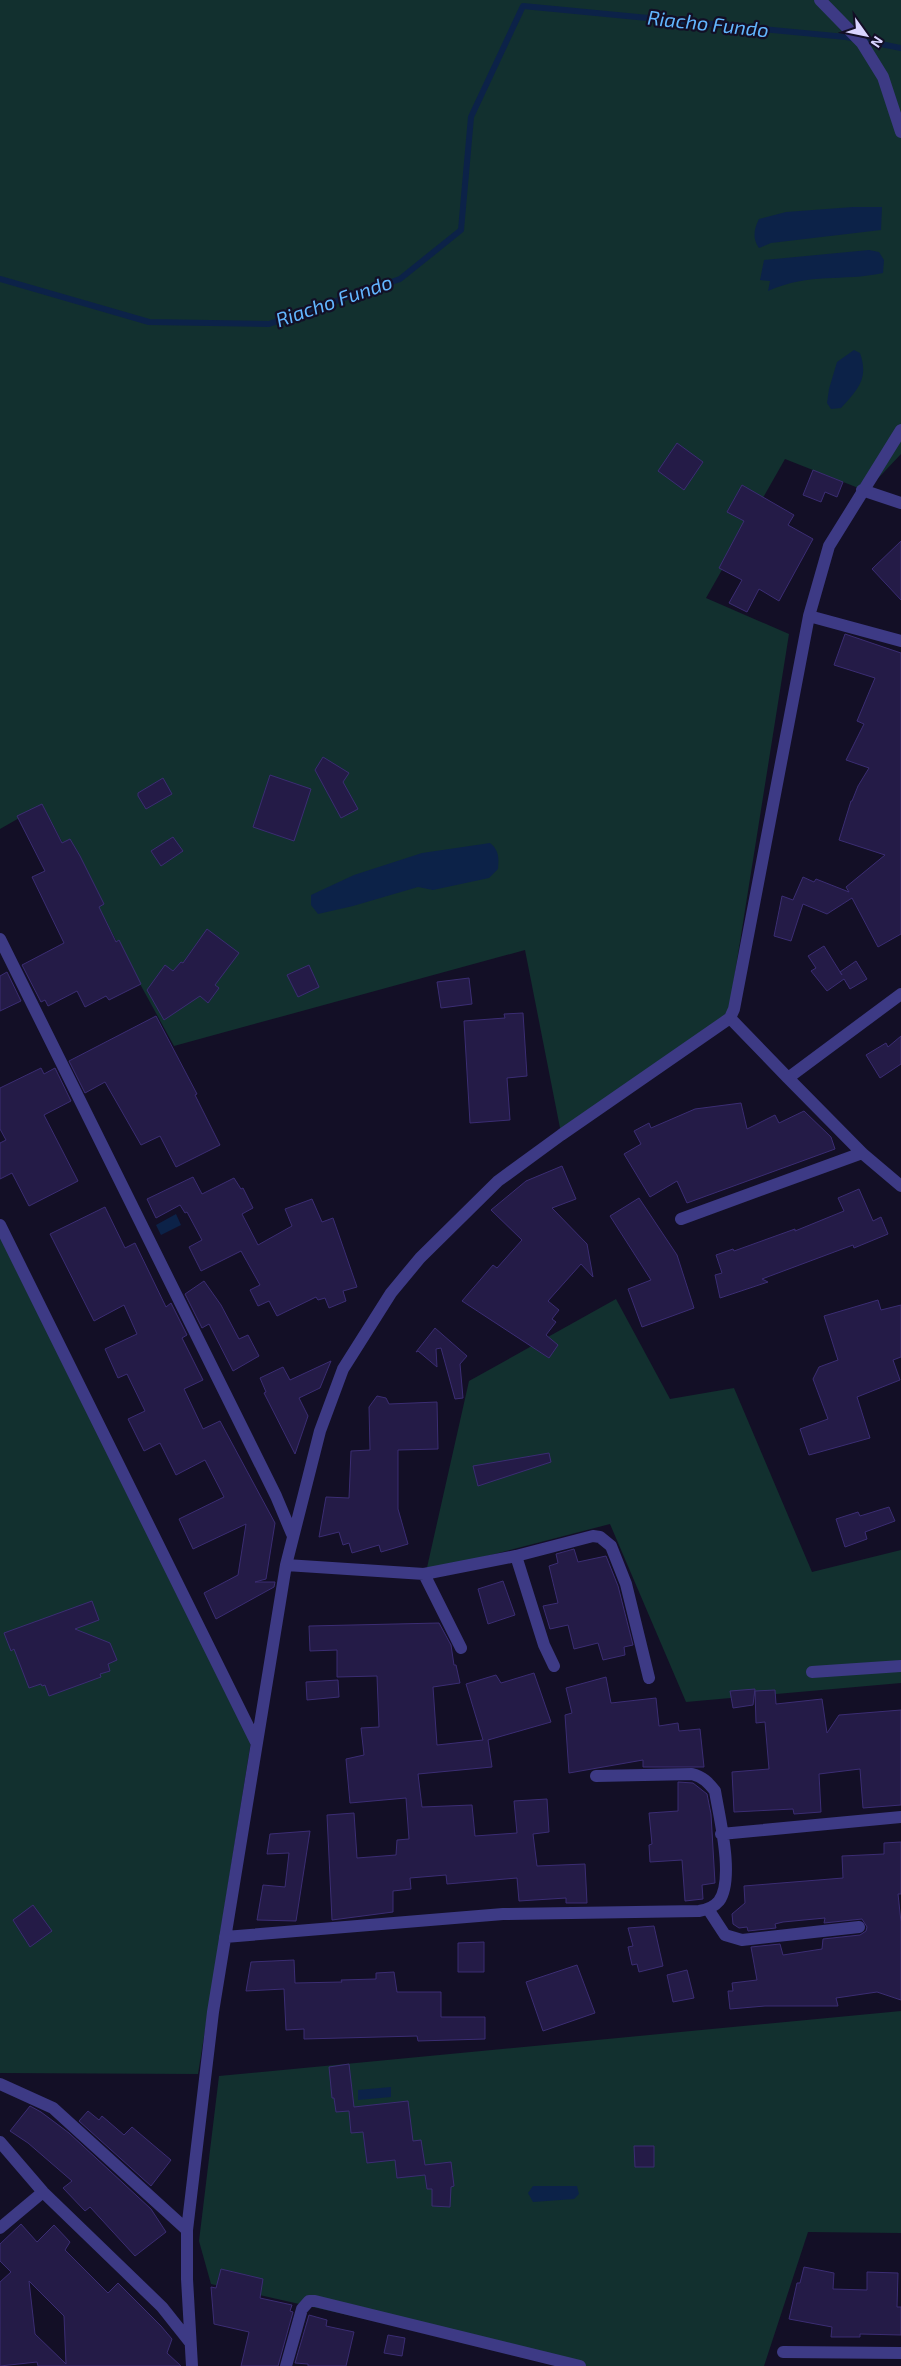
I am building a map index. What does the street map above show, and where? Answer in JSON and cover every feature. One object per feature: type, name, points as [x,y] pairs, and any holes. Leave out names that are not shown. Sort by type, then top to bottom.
[{"type":"street","points":[[824,4],[862,43],[883,76],[901,132]]},
{"type":"street","points":[[192,2366],[189,2341],[187,2230],[206,2066],[256,1742],[286,1565],[292,1534],[320,1431],[343,1369],[391,1293],[420,1258],[498,1181],[561,1134],[730,1018],[734,1009],[809,616],[829,546],[901,430]]},
{"type":"street","points":[[862,490],[901,503]]},
{"type":"street","points":[[809,616],[901,641]]},
{"type":"street","points":[[0,940],[276,1496],[292,1534]]},
{"type":"street","points":[[788,1078],[901,994]]},
{"type":"street","points":[[730,1018],[862,1153],[900,1184]]},
{"type":"street","points":[[681,1219],[862,1153]]},
{"type":"street","points":[[0,1225],[256,1742]]},
{"type":"street","points":[[286,1565],[424,1574],[516,1556],[593,1536],[606,1540],[611,1546],[626,1584],[649,1678]]},
{"type":"street","points":[[516,1556],[544,1645],[554,1666]]},
{"type":"street","points":[[424,1574],[462,1648]]},
{"type":"street","points":[[812,1672],[901,1666]]},
{"type":"street","points":[[225,1937],[512,1914],[708,1910],[718,1901],[726,1877],[715,1790],[702,1777],[692,1774],[596,1776]]},
{"type":"street","points":[[721,1834],[901,1817]]},
{"type":"street","points":[[708,1910],[725,1934],[742,1940],[859,1927]]},
{"type":"street","points":[[0,2084],[53,2108],[187,2230]]},
{"type":"street","points":[[0,2142],[43,2192],[162,2307],[189,2341]]},
{"type":"street","points":[[0,2228],[43,2192]]},
{"type":"street","points":[[286,2366],[302,2309],[310,2301],[580,2366]]},
{"type":"street","points":[[783,2352],[901,2353]]},
{"type":"green space","points":[[0,0],[901,0],[901,454],[866,491],[785,459],[706,598],[789,634],[728,1017],[561,1133],[525,950],[174,1046],[42,805],[0,829]]},
{"type":"green space","points":[[0,1231],[252,1735],[198,2074],[0,2073]]},
{"type":"green space","points":[[616,1299],[670,1399],[734,1388],[812,1572],[901,1550],[901,1683],[686,1702],[610,1524],[426,1572],[469,1381]]},
{"type":"green space","points":[[901,2011],[901,2233],[808,2232],[764,2366],[573,2366],[211,2284],[199,2241],[219,2076]]},
{"type":"water","points":[[853,207],[882,207],[881,230],[771,243],[759,248],[755,241],[755,230],[759,219],[786,212]]},
{"type":"water","points":[[869,250],[879,252],[884,260],[883,273],[868,276],[798,281],[768,291],[770,281],[760,280],[764,260]]},
{"type":"water","points":[[854,350],[860,353],[862,362],[863,370],[860,383],[841,408],[831,409],[827,403],[837,362]]},
{"type":"water","points":[[490,843],[498,854],[498,869],[489,878],[433,890],[418,887],[318,914],[311,905],[311,895],[354,875],[422,853]]},
{"type":"water","points":[[176,1214],[181,1225],[161,1235],[156,1225]]},
{"type":"water","points":[[391,2087],[391,2097],[358,2100],[358,2090]]},
{"type":"water","points":[[533,2186],[577,2186],[579,2194],[574,2199],[533,2202],[528,2193]]},
{"type":"building","points":[[677,443],[703,462],[684,490],[658,471]]},
{"type":"building","points":[[813,470],[843,482],[837,497],[825,492],[821,502],[803,495]]},
{"type":"building","points":[[742,485],[794,515],[788,525],[813,539],[779,601],[759,589],[747,612],[729,603],[742,580],[719,568],[744,521],[727,512]]},
{"type":"building","points":[[901,541],[901,600],[872,569]]},
{"type":"building","points":[[845,634],[901,653],[901,934],[878,947],[852,898],[827,914],[803,904],[791,941],[774,936],[782,896],[793,900],[803,877],[814,882],[816,879],[849,892],[846,887],[885,855],[839,840],[851,801],[869,768],[846,760],[864,724],[857,721],[875,678],[834,665]]},
{"type":"building","points":[[323,757],[349,773],[343,782],[358,809],[341,818],[315,770]]},
{"type":"building","points":[[270,775],[311,789],[294,841],[253,827]]},
{"type":"building","points":[[163,778],[172,794],[146,809],[138,793]]},
{"type":"building","points":[[42,804],[62,843],[70,839],[80,856],[104,904],[99,907],[116,942],[119,940],[141,984],[109,1000],[106,996],[85,1007],[77,991],[48,1006],[45,1000],[41,1002],[22,965],[64,943],[32,877],[45,871],[17,816]]},
{"type":"building","points":[[173,837],[183,851],[161,866],[151,851]]},
{"type":"building","points":[[207,929],[239,953],[215,985],[219,988],[208,1003],[200,996],[164,1020],[147,990],[165,965],[173,971],[181,962],[183,963]]},
{"type":"building","points":[[824,946],[840,972],[856,961],[867,979],[850,989],[844,979],[827,991],[811,971],[816,968],[808,956]]},
{"type":"building","points":[[309,965],[319,987],[298,997],[287,975]]},
{"type":"building","points":[[7,972],[21,1001],[0,1011],[0,976]]},
{"type":"building","points":[[469,978],[472,1004],[441,1008],[437,982]]},
{"type":"building","points":[[523,1013],[527,1076],[507,1078],[510,1120],[470,1123],[464,1021],[505,1018],[504,1014]]},
{"type":"building","points":[[156,1016],[197,1094],[195,1095],[220,1145],[176,1167],[160,1136],[141,1145],[105,1082],[85,1093],[69,1061]]},
{"type":"building","points":[[901,1036],[901,1064],[880,1078],[866,1055],[886,1043],[888,1047]]},
{"type":"building","points":[[41,1068],[44,1074],[55,1068],[71,1101],[44,1115],[78,1181],[29,1206],[12,1173],[0,1179],[0,1143],[6,1140],[0,1129],[0,1088]]},
{"type":"building","points":[[741,1103],[747,1129],[775,1115],[779,1123],[804,1111],[831,1137],[835,1149],[687,1203],[677,1181],[650,1197],[624,1154],[641,1144],[634,1131],[649,1123],[651,1128],[695,1109]]},
{"type":"building","points":[[562,1166],[576,1199],[552,1208],[587,1244],[593,1277],[581,1264],[548,1301],[559,1310],[552,1319],[556,1322],[546,1335],[558,1345],[549,1358],[462,1301],[493,1265],[497,1268],[522,1240],[491,1210],[526,1181]]},
{"type":"building","points":[[193,1177],[202,1194],[234,1178],[241,1189],[243,1188],[253,1208],[242,1214],[258,1245],[292,1226],[285,1209],[312,1199],[322,1222],[333,1218],[357,1287],[343,1291],[346,1301],[329,1308],[325,1298],[318,1300],[316,1297],[277,1316],[269,1301],[258,1306],[250,1290],[260,1285],[241,1251],[201,1271],[189,1247],[202,1240],[187,1212],[185,1213],[180,1205],[156,1218],[147,1199]]},
{"type":"building","points":[[859,1189],[873,1221],[881,1217],[888,1234],[854,1248],[853,1245],[762,1279],[768,1282],[720,1298],[715,1275],[722,1273],[716,1255],[733,1249],[734,1251],[795,1229],[795,1231],[844,1211],[838,1198]]},
{"type":"building","points":[[639,1198],[677,1255],[694,1308],[642,1327],[628,1289],[651,1280],[610,1216]]},
{"type":"building","points":[[105,1207],[125,1248],[135,1243],[166,1307],[171,1303],[187,1335],[182,1338],[203,1380],[184,1389],[203,1429],[220,1421],[275,1523],[266,1579],[255,1582],[275,1582],[274,1587],[216,1619],[204,1593],[238,1575],[246,1524],[193,1549],[179,1519],[224,1497],[205,1460],[176,1475],[160,1443],[144,1451],[128,1419],[145,1411],[127,1374],[118,1378],[105,1349],[137,1334],[124,1305],[94,1321],[50,1234]]},
{"type":"building","points":[[204,1281],[221,1305],[239,1339],[248,1335],[259,1356],[233,1371],[209,1324],[202,1328],[185,1294]]},
{"type":"building","points":[[878,1300],[881,1310],[901,1305],[901,1357],[893,1360],[900,1380],[857,1397],[870,1438],[809,1455],[800,1429],[828,1419],[813,1379],[819,1367],[838,1360],[824,1316]]},
{"type":"building","points":[[435,1328],[467,1356],[460,1364],[463,1398],[455,1399],[441,1348],[436,1349],[437,1367],[418,1351],[416,1352]]},
{"type":"building","points":[[331,1361],[320,1388],[299,1398],[308,1416],[295,1454],[264,1393],[266,1392],[260,1378],[283,1367],[290,1380]]},
{"type":"building","points":[[377,1396],[386,1398],[389,1404],[437,1402],[438,1449],[398,1450],[398,1509],[408,1544],[381,1552],[379,1545],[352,1553],[349,1543],[343,1545],[339,1532],[319,1537],[326,1497],[349,1498],[351,1451],[370,1450],[369,1407]]},
{"type":"building","points":[[549,1453],[551,1462],[478,1486],[473,1466]]},
{"type":"building","points":[[889,1507],[895,1521],[865,1532],[867,1539],[845,1547],[836,1519],[858,1512],[860,1516]]},
{"type":"building","points":[[574,1549],[578,1562],[606,1556],[618,1586],[633,1645],[624,1647],[625,1655],[603,1660],[598,1643],[574,1649],[568,1625],[550,1629],[543,1606],[558,1603],[549,1566],[558,1563],[556,1554]]},
{"type":"building","points":[[503,1581],[515,1615],[488,1624],[478,1589]]},
{"type":"building","points":[[92,1601],[99,1620],[75,1629],[110,1643],[117,1660],[108,1664],[110,1671],[100,1674],[101,1677],[49,1696],[45,1685],[42,1686],[41,1684],[29,1688],[14,1649],[11,1651],[4,1633]]},
{"type":"building","points":[[439,1623],[451,1645],[454,1665],[456,1665],[460,1683],[433,1687],[437,1745],[483,1740],[466,1684],[496,1675],[501,1683],[534,1673],[551,1722],[488,1740],[492,1767],[418,1774],[422,1807],[472,1805],[475,1836],[517,1833],[514,1801],[547,1799],[549,1832],[533,1834],[537,1866],[585,1864],[587,1903],[566,1903],[566,1898],[519,1901],[517,1878],[447,1884],[446,1875],[410,1878],[411,1889],[393,1891],[393,1912],[332,1920],[327,1815],[354,1813],[357,1858],[396,1855],[397,1840],[409,1839],[406,1798],[350,1803],[346,1759],[364,1755],[361,1728],[379,1727],[377,1676],[337,1677],[337,1650],[310,1651],[309,1626]]},
{"type":"building","points":[[606,1677],[611,1703],[656,1698],[659,1726],[678,1723],[679,1731],[700,1729],[704,1767],[643,1767],[643,1760],[569,1773],[565,1715],[572,1713],[566,1688]]},
{"type":"building","points":[[338,1680],[339,1697],[307,1700],[306,1682]]},
{"type":"building","points":[[755,1689],[753,1705],[733,1708],[730,1691]]},
{"type":"building","points":[[775,1690],[776,1704],[822,1699],[827,1733],[839,1715],[901,1710],[901,1805],[863,1808],[860,1769],[819,1774],[821,1812],[794,1814],[793,1809],[734,1812],[732,1772],[769,1769],[765,1722],[756,1723],[755,1691]]},
{"type":"building","points":[[678,1782],[693,1783],[707,1794],[711,1814],[715,1883],[702,1885],[703,1899],[685,1901],[682,1860],[650,1862],[649,1845],[652,1844],[649,1813],[678,1811]]},
{"type":"building","points":[[310,1831],[296,1921],[257,1920],[263,1885],[285,1887],[289,1853],[267,1854],[270,1834]]},
{"type":"building","points":[[901,1842],[901,1894],[898,1894],[901,1922],[901,2000],[877,1992],[836,1998],[838,2006],[765,2006],[730,2009],[728,1991],[733,1991],[732,1983],[757,1980],[751,1947],[780,1944],[783,1955],[822,1949],[823,1939],[860,1935],[866,1931],[867,1927],[862,1919],[824,1923],[825,1918],[783,1922],[775,1924],[776,1928],[748,1931],[747,1927],[739,1928],[733,1924],[732,1914],[745,1903],[744,1886],[843,1878],[842,1856],[884,1854],[884,1843]]},
{"type":"building","points":[[33,1905],[52,1931],[30,1947],[13,1920]]},
{"type":"building","points":[[654,1926],[663,1966],[639,1972],[637,1964],[632,1965],[628,1947],[633,1946],[628,1928]]},
{"type":"building","points":[[484,1942],[484,1972],[458,1972],[458,1943]]},
{"type":"building","points":[[294,1960],[295,1983],[376,1979],[376,1973],[394,1972],[397,1992],[441,1992],[441,2017],[485,2017],[485,2039],[418,2041],[417,2036],[304,2039],[304,2029],[286,2030],[284,1989],[246,1991],[251,1962]]},
{"type":"building","points":[[577,1965],[595,2013],[543,2031],[526,1982]]},
{"type":"building","points":[[687,1970],[694,1998],[673,2002],[667,1975]]},
{"type":"building","points":[[349,2064],[354,2107],[408,2101],[413,2141],[421,2140],[425,2165],[451,2162],[454,2186],[451,2187],[450,2207],[432,2206],[432,2189],[427,2189],[425,2175],[397,2178],[395,2160],[367,2163],[363,2132],[351,2133],[349,2111],[336,2112],[334,2098],[332,2098],[329,2067]]},
{"type":"building","points":[[30,2106],[69,2133],[151,2209],[166,2232],[135,2256],[90,2207],[85,2211],[63,2188],[72,2181],[28,2143],[10,2131]]},
{"type":"building","points":[[88,2111],[99,2120],[102,2116],[124,2135],[132,2127],[171,2160],[151,2186],[79,2121]]},
{"type":"building","points":[[634,2146],[654,2146],[654,2167],[635,2167]]},
{"type":"building","points":[[21,2224],[37,2242],[54,2225],[70,2242],[65,2250],[108,2293],[118,2283],[161,2326],[172,2339],[167,2353],[181,2366],[38,2366],[37,2362],[0,2366],[0,2282],[11,2272],[0,2261],[0,2244]],"holes":[[[29,2281],[64,2316],[66,2364],[35,2334]]]},
{"type":"building","points":[[804,2267],[834,2273],[833,2289],[867,2290],[867,2272],[898,2273],[897,2307],[901,2307],[901,2335],[860,2334],[860,2337],[831,2337],[832,2327],[789,2319],[797,2283],[800,2283]]},
{"type":"building","points":[[221,2269],[263,2279],[260,2298],[292,2305],[290,2311],[293,2312],[278,2366],[241,2366],[249,2332],[214,2324],[211,2287],[216,2288]]},
{"type":"building","points":[[309,2315],[327,2320],[326,2326],[354,2332],[346,2366],[308,2366],[308,2364],[295,2363]]},
{"type":"building","points":[[388,2335],[405,2338],[402,2356],[384,2353]]},
{"type":"waterway","name":"Riacho Fundo","points":[[0,279],[149,322],[269,324],[400,279],[461,230],[471,117],[523,6],[846,37],[901,48]]}]
